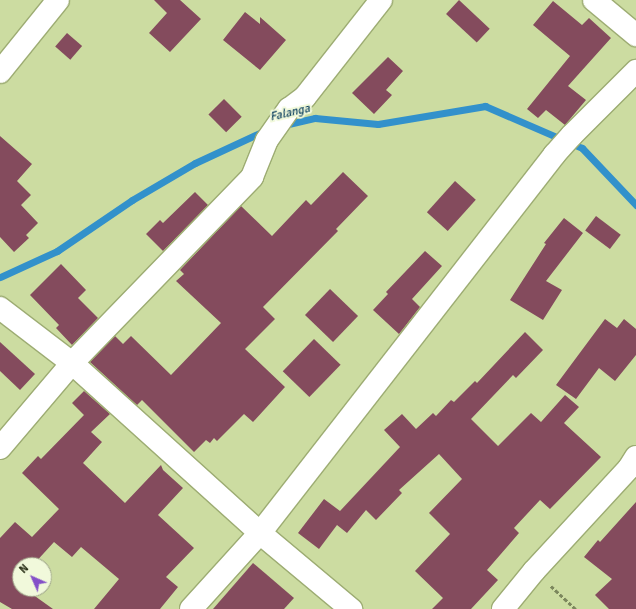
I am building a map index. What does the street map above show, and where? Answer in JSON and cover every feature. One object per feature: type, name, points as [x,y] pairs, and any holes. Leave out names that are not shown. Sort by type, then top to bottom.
[{"type":"street","points":[[0,72],[58,0]]},
{"type":"street","points":[[0,448],[72,363],[252,177],[267,140],[289,109],[305,97],[381,0]]},
{"type":"street","points":[[594,0],[636,35]]},
{"type":"street","points":[[191,609],[260,533],[554,155],[636,71]]},
{"type":"street","points":[[0,308],[72,363],[260,533],[351,609]]},
{"type":"street","points":[[503,609],[534,571],[634,465]]},
{"type":"path","points":[[534,571],[576,609]]},
{"type":"building","points":[[154,0],[180,0],[201,19],[170,52],[149,33],[167,13]]},
{"type":"building","points":[[459,0],[490,29],[477,43],[446,14]]},
{"type":"building","points":[[553,1],[582,25],[589,18],[611,38],[568,86],[586,100],[565,125],[546,110],[538,118],[527,109],[570,56],[533,25]]},
{"type":"building","points":[[245,12],[260,24],[260,17],[286,40],[260,70],[223,40]]},
{"type":"building","points":[[67,33],[82,46],[70,60],[55,47]]},
{"type":"building","points":[[388,57],[403,71],[386,90],[392,95],[374,114],[352,93]]},
{"type":"building","points":[[224,99],[242,117],[226,132],[208,115]]},
{"type":"building","points":[[0,136],[32,164],[17,181],[31,195],[21,205],[38,223],[26,235],[29,238],[14,252],[0,237]]},
{"type":"building","points":[[343,172],[368,196],[336,229],[338,231],[263,307],[275,319],[245,349],[285,387],[253,422],[244,414],[217,441],[214,438],[210,443],[206,440],[194,452],[142,400],[137,405],[90,362],[115,336],[123,344],[131,336],[171,375],[221,323],[176,281],[184,274],[180,270],[241,206],[272,236],[306,200],[311,205]]},
{"type":"building","points":[[455,181],[476,200],[448,231],[427,212]]},
{"type":"building","points":[[195,192],[208,205],[163,251],[146,234],[160,220],[163,223]]},
{"type":"building","points":[[596,216],[621,235],[610,249],[585,230]]},
{"type":"building","points":[[564,218],[583,233],[546,281],[562,290],[543,320],[510,300],[546,244],[544,243]]},
{"type":"building","points":[[425,251],[442,266],[412,299],[420,307],[399,334],[373,310],[388,294],[386,292]]},
{"type":"building","points":[[61,264],[86,290],[78,298],[98,318],[72,345],[56,328],[59,325],[30,295]]},
{"type":"building","points":[[330,289],[358,316],[333,342],[305,315]]},
{"type":"building","points":[[605,319],[617,328],[624,319],[636,329],[636,355],[615,381],[599,368],[576,399],[556,385]]},
{"type":"building","points":[[525,332],[543,350],[516,378],[513,375],[471,419],[498,446],[531,413],[541,422],[565,395],[579,407],[564,423],[601,457],[550,509],[540,500],[514,528],[519,533],[487,570],[498,580],[471,609],[432,609],[443,598],[415,571],[450,534],[429,513],[462,479],[439,454],[399,490],[402,493],[376,520],[366,510],[347,533],[337,525],[319,549],[298,533],[324,499],[340,511],[400,447],[384,430],[402,414],[416,429],[433,413],[436,416],[451,400],[454,402],[475,381],[477,383]]},
{"type":"building","points":[[314,339],[341,365],[309,397],[283,371]]},
{"type":"building","points":[[0,342],[35,374],[20,390],[0,371]]},
{"type":"building","points":[[84,391],[110,414],[91,432],[102,442],[83,463],[125,503],[161,465],[163,470],[183,488],[158,515],[194,548],[166,577],[178,587],[160,609],[94,609],[119,579],[81,547],[72,557],[54,542],[40,557],[12,557],[12,597],[36,597],[53,609],[12,609],[0,602],[0,538],[15,522],[32,537],[59,509],[22,473],[38,456],[41,459],[84,415],[72,403]]},
{"type":"building","points":[[636,502],[636,609],[609,609],[595,595],[612,579],[584,557],[598,540],[600,542]]},
{"type":"building","points":[[253,563],[294,598],[284,609],[213,609]]},
{"type":"waterway","name":"Falanga","points":[[284,125],[315,118],[378,124],[485,106],[582,148],[636,205]]},
{"type":"waterway","name":"Falanga","points":[[0,277],[57,251],[132,200],[195,163],[266,130]]}]
